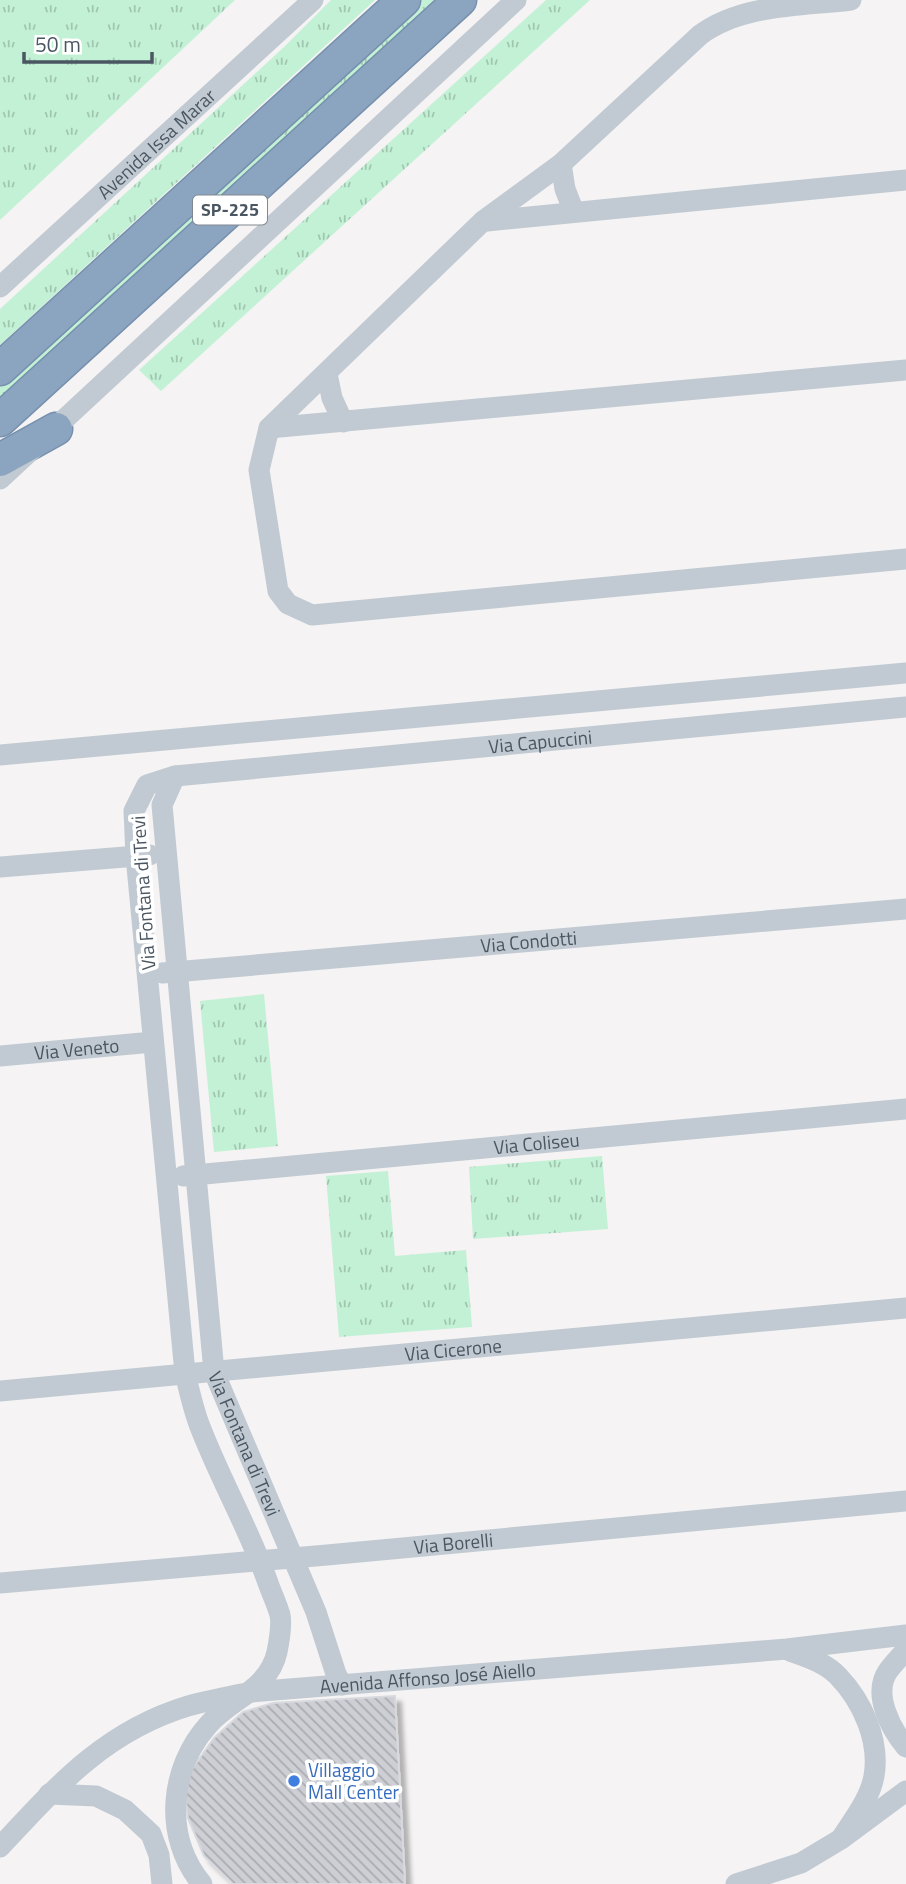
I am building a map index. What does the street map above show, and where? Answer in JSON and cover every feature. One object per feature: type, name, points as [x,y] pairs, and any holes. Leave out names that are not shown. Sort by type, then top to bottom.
[{"type":"highway","points":[[338,60],[387,0]]},
{"type":"highway","name":"SP-225","points":[[0,369],[404,0]]},
{"type":"highway","name":"SP-225","points":[[0,420],[460,0]]},
{"type":"highway","points":[[0,460],[56,429]]},
{"type":"street","name":"Avenida Issa Marar","points":[[0,287],[313,0]]},
{"type":"street","points":[[0,479],[516,0]]},
{"type":"street","points":[[851,0],[753,12],[712,26],[561,164],[483,221],[270,428],[259,470],[278,592],[288,604],[312,615],[906,559]]},
{"type":"street","points":[[561,164],[565,189],[574,212]]},
{"type":"street","points":[[483,221],[906,180]]},
{"type":"street","points":[[270,428],[906,370]]},
{"type":"street","points":[[327,374],[332,398],[343,422]]},
{"type":"street","points":[[0,755],[906,673]]},
{"type":"street","name":"Via Capuccini","points":[[175,776],[906,707]]},
{"type":"street","name":"Via Fontana di Trevi","points":[[175,776],[162,805],[214,1371],[316,1612],[342,1685]]},
{"type":"street","name":"Via Fontana di Trevi","points":[[175,776],[147,785],[134,811],[185,1373],[199,1424],[260,1559],[281,1618],[277,1654],[272,1668],[252,1692],[210,1723],[185,1757],[175,1795],[178,1837],[191,1871],[202,1884]]},
{"type":"street","points":[[0,867],[166,853]]},
{"type":"street","name":"Via Condotti","points":[[149,974],[906,909]]},
{"type":"street","name":"Via Veneto","points":[[0,1056],[153,1042]]},
{"type":"street","name":"Via Coliseu","points":[[168,1178],[906,1109]]},
{"type":"street","name":"Via Cicerone","points":[[0,1391],[906,1308]]},
{"type":"street","name":"Via Borelli","points":[[0,1583],[906,1501]]},
{"type":"street","name":"Avenida Affonso José Aiello","points":[[0,1847],[49,1794],[97,1750],[144,1723],[188,1706],[252,1692],[787,1649],[906,1635]]},
{"type":"street","points":[[787,1649],[820,1663],[838,1675],[864,1711],[875,1749],[874,1777],[866,1799],[841,1839]]},
{"type":"street","points":[[906,1650],[886,1674],[881,1702],[895,1734],[906,1747]]},
{"type":"street","points":[[736,1884],[801,1863],[841,1839],[906,1791]]},
{"type":"street","points":[[49,1794],[96,1796],[125,1810],[151,1834],[159,1854],[162,1884]]},
{"type":"green space","points":[[0,0],[235,0],[0,220]]},
{"type":"green space","points":[[331,0],[375,0],[0,345],[0,309],[284,47]]},
{"type":"green space","points":[[421,0],[444,0],[0,407],[0,383]]},
{"type":"green space","points":[[546,0],[590,0],[161,391],[139,370]]},
{"type":"green space","points":[[264,994],[278,1146],[214,1152],[200,1001]]},
{"type":"green space","points":[[602,1156],[608,1229],[473,1239],[469,1167]]},
{"type":"green space","points":[[388,1171],[395,1256],[466,1250],[472,1327],[339,1337],[326,1176]]},
{"type":"building","name":"Villaggio Mall Center","points":[[395,1696],[405,1884],[233,1884],[204,1856],[188,1818],[185,1793],[192,1769],[214,1738],[243,1712],[273,1703]]},
{"type":"place","name":"Villaggio Mall Center","points":[[294,1781]]}]
